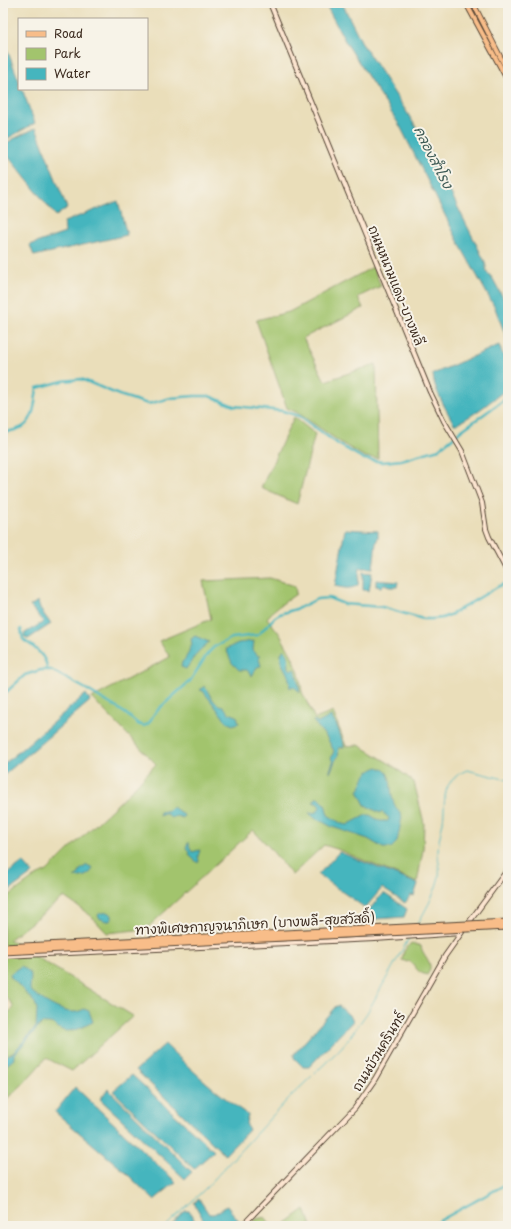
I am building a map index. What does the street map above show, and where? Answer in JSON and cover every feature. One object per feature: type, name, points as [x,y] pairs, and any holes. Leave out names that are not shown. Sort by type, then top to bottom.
[{"type":"highway","name":"ทางพิเศษกาญจนาภิเษก (บางพลี-สุขสวัสดิ์)","points":[[3,947],[508,922]]},
{"type":"highway","name":"ทางพิเศษกาญจนาภิเษก (บางพลี-สุขสวัสดิ์)","points":[[3,952],[508,927]]},
{"type":"main road","name":"ถนนหนามแดง-บางพลี","points":[[270,3],[430,392],[451,434],[462,451],[482,503],[486,529],[489,537],[508,573]]},
{"type":"main road","points":[[466,3],[508,81]]},
{"type":"main road","points":[[473,3],[508,72]]},
{"type":"main road","name":"ถนนบัวนครินทร์","points":[[242,1226],[355,1108],[375,1078],[445,956],[508,869]]},
{"type":"main road","points":[[3,956],[461,933]]},
{"type":"green space","points":[[373,267],[381,286],[358,297],[363,308],[303,338],[325,381],[376,364],[378,458],[365,457],[343,444],[298,413],[287,408],[256,320],[289,312]]},
{"type":"green space","points":[[294,417],[315,434],[297,504],[261,488]]},
{"type":"green space","points":[[270,578],[295,586],[296,594],[275,609],[267,618],[279,633],[291,654],[299,673],[302,692],[315,719],[333,712],[346,746],[359,745],[392,765],[414,782],[424,823],[423,850],[417,883],[337,849],[324,845],[292,875],[253,830],[146,929],[107,933],[90,915],[64,897],[9,940],[133,1016],[72,1071],[46,1058],[21,1086],[3,1102],[3,1016],[13,1009],[13,1005],[3,994],[3,900],[36,876],[47,871],[125,797],[156,764],[92,698],[170,657],[159,641],[211,619],[203,581]]},
{"type":"green space","points":[[411,943],[421,946],[430,967],[427,975],[418,971],[409,961],[407,962],[402,960],[404,951]]},
{"type":"green space","points":[[305,1209],[311,1226],[282,1226]]},
{"type":"green space","points":[[265,1217],[272,1226],[251,1226],[256,1219]]},
{"type":"water","points":[[325,3],[342,3],[363,45],[428,147],[485,262],[487,272],[493,279],[508,307],[508,342],[495,308],[460,245],[400,126],[345,41]]},
{"type":"water","points":[[3,39],[18,78],[18,90],[22,90],[35,123],[3,141]]},
{"type":"water","points":[[36,128],[67,208],[56,216],[3,150],[3,147],[11,140]]},
{"type":"water","points":[[118,201],[127,235],[34,256],[30,245],[65,233],[64,222]]},
{"type":"water","points":[[499,345],[508,367],[508,388],[476,412],[454,424],[435,386],[433,374]]},
{"type":"water","points":[[345,529],[378,531],[373,568],[360,568],[358,585],[350,588],[335,586]]},
{"type":"water","points":[[363,572],[372,573],[369,591],[363,590]]},
{"type":"water","points":[[376,580],[398,582],[397,587],[389,587],[384,584],[381,587],[376,586]]},
{"type":"water","points":[[38,601],[40,609],[51,624],[28,639],[24,636],[25,633],[43,621],[30,606]]},
{"type":"water","points":[[195,636],[209,642],[198,652],[186,669],[181,667],[182,662],[192,645],[191,639]]},
{"type":"water","points":[[254,641],[253,650],[258,656],[260,656],[259,659],[261,666],[257,667],[252,676],[247,670],[239,670],[232,663],[226,649],[238,643]]},
{"type":"water","points":[[284,649],[288,655],[289,668],[291,670],[294,669],[296,672],[300,692],[293,686],[290,688],[288,675],[281,661]]},
{"type":"water","points":[[204,686],[217,703],[223,706],[229,713],[237,716],[239,723],[232,725],[226,721],[203,691],[200,690]]},
{"type":"water","points":[[86,694],[90,701],[3,776],[3,765]]},
{"type":"water","points":[[331,716],[337,726],[344,747],[339,748],[338,757],[330,773],[333,762],[331,758],[334,751],[327,738],[313,721],[314,720],[318,723]]},
{"type":"water","points":[[378,767],[387,772],[389,776],[395,806],[402,817],[397,842],[391,848],[383,848],[368,839],[332,827],[316,819],[309,813],[317,812],[320,807],[318,804],[313,802],[316,798],[319,798],[325,804],[328,815],[342,824],[347,825],[366,815],[370,815],[380,821],[388,821],[389,818],[382,812],[380,813],[365,805],[358,791],[367,774]]},
{"type":"water","points":[[173,807],[184,815],[183,818],[177,816],[171,818],[167,814],[159,816],[160,812],[169,810]]},
{"type":"water","points":[[188,843],[192,852],[200,850],[198,863],[191,857],[186,847]]},
{"type":"water","points":[[339,852],[418,884],[414,896],[411,895],[405,903],[382,888],[366,907],[364,907],[318,875]]},
{"type":"water","points":[[23,862],[33,873],[3,895],[3,877]]},
{"type":"water","points":[[87,865],[93,868],[88,875],[74,877],[79,874],[80,870]]},
{"type":"water","points":[[382,894],[385,894],[407,909],[404,917],[361,920]]},
{"type":"water","points":[[107,912],[112,915],[110,921],[99,918],[98,915],[100,913]]},
{"type":"water","points":[[21,966],[31,975],[30,990],[34,994],[51,1005],[69,1012],[84,1009],[89,1011],[93,1022],[78,1029],[69,1031],[62,1030],[52,1024],[42,1023],[14,1055],[14,1059],[3,1068],[3,1057],[13,1053],[36,1027],[37,1009],[35,1003],[11,977],[10,974]]},
{"type":"water","points":[[336,1006],[339,1006],[352,1018],[353,1021],[309,1067],[303,1067],[294,1058],[294,1054]]},
{"type":"water","points":[[165,1044],[226,1099],[248,1115],[246,1123],[249,1130],[225,1155],[136,1070]]},
{"type":"water","points":[[132,1075],[214,1151],[194,1169],[113,1091]]},
{"type":"water","points":[[75,1087],[176,1182],[154,1200],[124,1171],[55,1112]]},
{"type":"water","points":[[108,1089],[192,1172],[185,1179],[100,1099]]},
{"type":"water","points":[[199,1199],[209,1214],[214,1214],[227,1206],[239,1221],[234,1226],[207,1226],[194,1203]]},
{"type":"water","points":[[185,1211],[189,1211],[198,1226],[171,1226]]},
{"type":"waterway","points":[[3,433],[19,428],[28,423],[34,408],[37,388],[63,381],[81,379],[119,395],[148,404],[171,398],[209,396],[234,406],[283,411],[299,416],[338,444],[364,459],[383,462],[401,460],[439,449],[462,430],[508,397]]},
{"type":"waterway","points":[[3,695],[25,675],[41,670],[51,670],[86,689],[125,713],[138,724],[144,726],[149,723],[154,714],[162,706],[190,681],[208,653],[214,647],[232,638],[258,635],[275,617],[317,599],[329,598],[344,604],[382,607],[423,619],[433,619],[442,618],[452,614],[499,586],[508,583]]},
{"type":"waterway","points":[[21,629],[23,639],[40,653],[46,662],[47,669]]},
{"type":"waterway","points":[[417,925],[432,898],[439,877],[438,844],[443,822],[445,798],[448,785],[458,775],[467,770],[508,780]]},
{"type":"waterway","points":[[166,1226],[206,1188],[287,1100],[347,1041],[367,1013],[409,938]]},
{"type":"waterway","points":[[430,1226],[508,1183]]},
{"type":"water label","name":"คลองสำโรง","points":[[434,157]]}]
